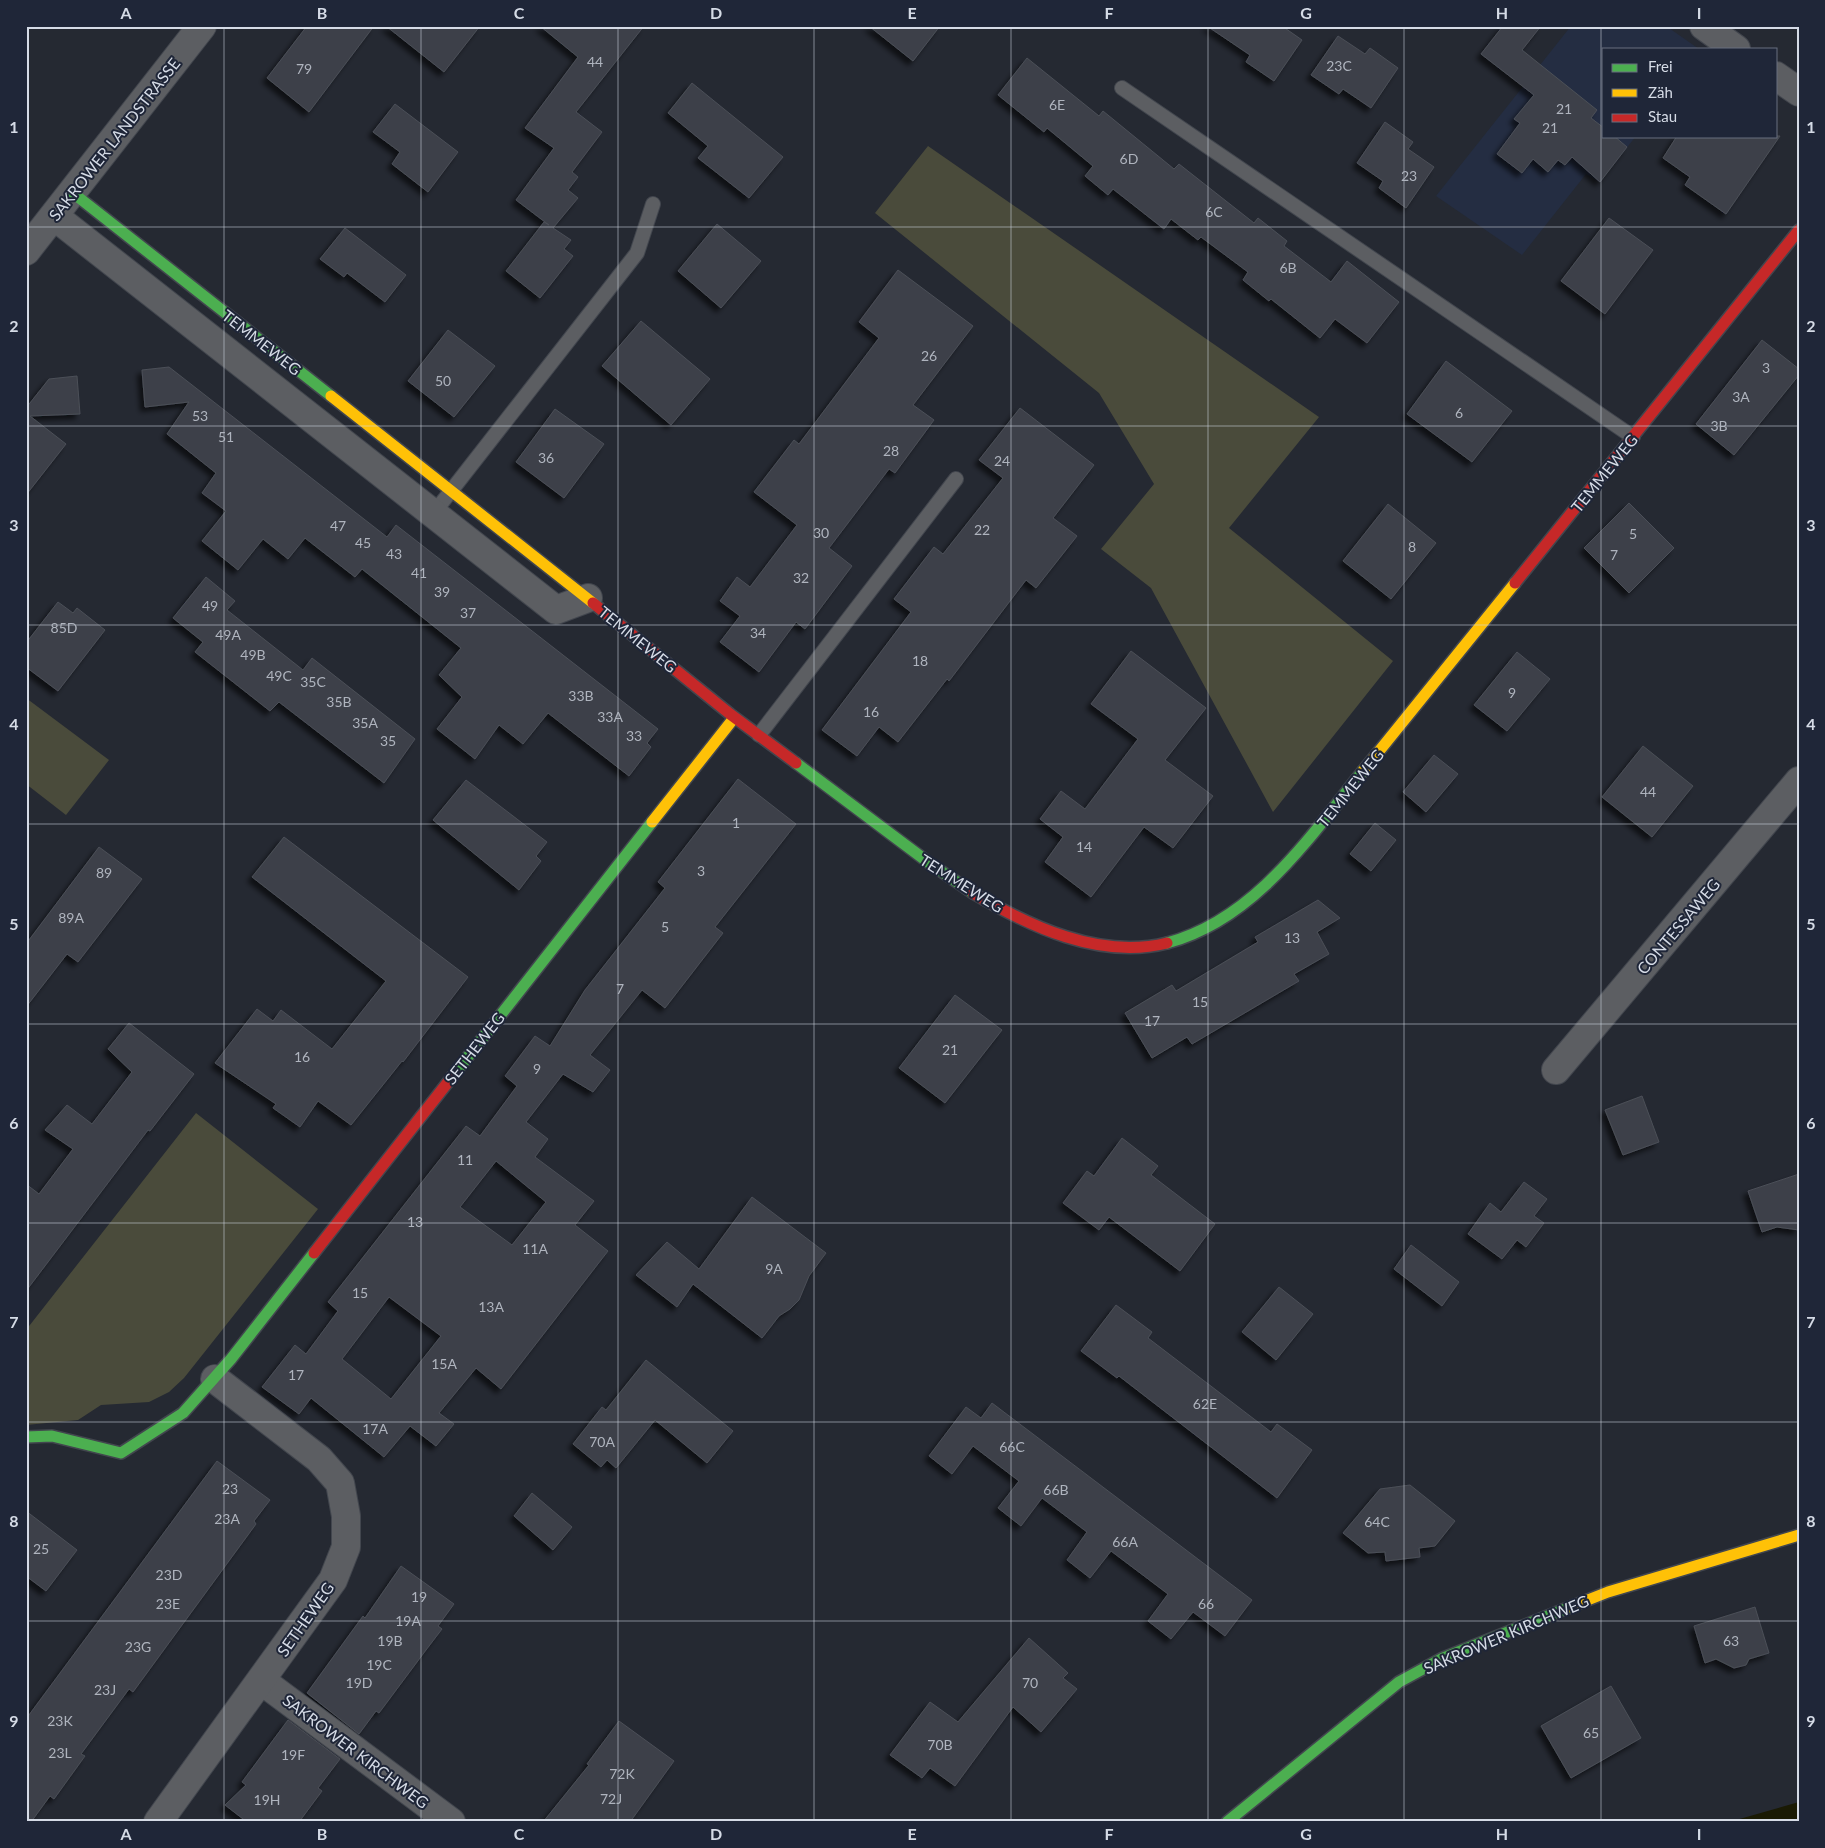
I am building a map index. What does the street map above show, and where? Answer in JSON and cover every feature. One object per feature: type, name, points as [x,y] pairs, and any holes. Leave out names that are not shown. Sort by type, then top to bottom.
[{"type":"street","name":"SAKROWER LANDSTRASSE","points":[[26,251],[202,26]]},
{"type":"street","points":[[1704,26],[1735,48]]},
{"type":"street","points":[[1778,77],[1799,92]]},
{"type":"street","name":"TEMMEWEG","points":[[73,193],[588,598],[734,718],[760,735],[928,862],[985,901],[1038,927],[1078,940],[1128,947],[1164,943],[1204,932],[1227,919],[1263,887],[1313,833],[1799,230]]},
{"type":"street","name":"TEMMEWEG","points":[[54,216],[556,610],[588,598]]},
{"type":"street","name":"SETHEWEG","points":[[26,1437],[52,1436],[121,1453],[183,1413],[215,1379],[734,718]]},
{"type":"street","name":"CONTESSAWEG","points":[[1556,1070],[1799,781]]},
{"type":"street","name":"SETHEWEG","points":[[158,1822],[262,1681],[333,1580],[346,1547],[346,1516],[340,1483],[319,1459],[215,1379]]},
{"type":"street","name":"SAKROWER KIRCHWEG","points":[[1227,1822],[1399,1682],[1443,1658],[1608,1592],[1799,1535]]},
{"type":"street","name":"SAKROWER KIRCHWEG","points":[[262,1681],[451,1822]]},
{"type":"lane","points":[[1122,88],[1633,437]]},
{"type":"lane","points":[[433,514],[637,253],[653,204]]},
{"type":"lane","points":[[760,735],[956,479]]},
{"type":"shaded area","points":[[1571,26],[1666,26],[1698,48],[1602,48],[1602,138],[1634,138],[1600,182],[1586,174],[1522,255],[1436,196]]},
{"type":"shaded area","points":[[928,146],[1319,417],[1229,528],[1393,661],[1273,812],[1151,588],[1101,549],[1154,484],[1099,393],[875,213]]},
{"type":"shaded area","points":[[26,698],[109,760],[66,815],[26,784]]},
{"type":"shaded area","points":[[196,1113],[318,1209],[184,1378],[169,1392],[149,1402],[101,1405],[78,1420],[26,1425],[26,1330]]},
{"type":"shaded area","points":[[1799,1802],[1799,1822],[1729,1822]]},
{"type":"building","points":[[307,26],[374,26],[309,112],[267,78]]},
{"type":"building","points":[[386,26],[480,26],[444,72]]},
{"type":"building","points":[[540,26],[644,26],[576,112],[602,132],[572,172],[578,177],[568,190],[578,198],[553,228],[571,240],[564,249],[573,256],[540,298],[506,271],[544,222],[549,225],[516,200],[554,148],[525,128],[578,57]]},
{"type":"building","points":[[869,26],[940,26],[913,61]]},
{"type":"building","points":[[1207,26],[1282,26],[1302,40],[1274,81],[1246,62],[1250,55]]},
{"type":"building","points":[[1503,26],[1541,26],[1522,50],[1597,110],[1591,118],[1602,126],[1602,138],[1616,138],[1627,147],[1600,182],[1572,157],[1565,165],[1558,160],[1548,172],[1533,159],[1522,173],[1497,154],[1520,123],[1514,119],[1534,95],[1481,54]]},
{"type":"building","points":[[1338,36],[1365,54],[1370,48],[1398,68],[1371,108],[1343,89],[1339,94],[1311,75]]},
{"type":"building","points":[[1027,58],[1099,116],[1103,111],[1174,169],[1179,164],[1254,223],[1258,218],[1287,241],[1284,246],[1331,282],[1347,261],[1399,302],[1367,343],[1335,319],[1320,338],[1271,299],[1269,301],[1243,280],[1248,272],[1201,237],[1198,240],[1171,219],[1164,229],[1113,189],[1108,195],[1085,176],[1093,166],[1047,128],[1044,132],[998,95]]},
{"type":"building","points":[[692,83],[783,157],[749,198],[698,158],[708,146],[668,113]]},
{"type":"building","points":[[395,104],[458,152],[428,192],[392,164],[400,152],[373,132]]},
{"type":"building","points":[[1385,122],[1413,142],[1408,149],[1434,167],[1406,208],[1379,188],[1383,181],[1357,163]]},
{"type":"building","points":[[1780,136],[1726,214],[1685,185],[1690,177],[1663,158],[1676,138],[1778,138]]},
{"type":"building","points":[[1609,218],[1653,250],[1605,314],[1561,281]]},
{"type":"building","points":[[717,224],[761,261],[721,308],[678,271]]},
{"type":"building","points":[[345,228],[406,275],[385,302],[347,273],[344,277],[320,259]]},
{"type":"building","points":[[898,270],[973,326],[913,405],[934,420],[895,473],[889,469],[829,548],[852,566],[805,629],[796,622],[759,672],[720,642],[740,616],[720,601],[737,577],[750,587],[797,525],[754,492],[794,440],[799,444],[879,338],[859,322]]},
{"type":"building","points":[[641,321],[710,379],[671,425],[602,366]]},
{"type":"building","points":[[448,330],[495,366],[454,417],[408,381]]},
{"type":"building","points":[[1762,340],[1799,369],[1799,375],[1734,455],[1696,424]]},
{"type":"building","points":[[1446,361],[1512,411],[1472,462],[1407,414]]},
{"type":"building","points":[[169,367],[387,537],[396,525],[658,729],[647,743],[651,747],[629,776],[548,713],[523,744],[499,725],[475,759],[437,729],[462,697],[439,675],[461,648],[362,569],[355,577],[305,538],[288,559],[263,539],[238,570],[202,541],[226,511],[202,493],[216,473],[167,434],[189,402],[145,407],[142,370]]},
{"type":"building","points":[[77,376],[80,414],[30,416],[66,444],[26,495],[26,408],[49,379]]},
{"type":"building","points":[[1020,408],[1094,465],[1053,518],[1077,536],[1036,588],[1026,580],[949,681],[947,679],[898,742],[879,727],[857,756],[822,730],[911,612],[894,599],[934,547],[943,554],[1003,478],[979,460]]},
{"type":"building","points":[[555,409],[604,444],[564,498],[516,462]]},
{"type":"building","points":[[1629,503],[1674,548],[1629,593],[1584,548]]},
{"type":"building","points":[[1388,504],[1436,543],[1391,599],[1343,561]]},
{"type":"building","points":[[206,577],[235,601],[227,610],[303,670],[312,658],[415,739],[384,783],[279,702],[270,711],[195,652],[203,642],[173,618]]},
{"type":"building","points":[[58,602],[73,613],[77,608],[105,630],[58,691],[26,667],[26,643]]},
{"type":"building","points":[[1131,651],[1206,708],[1165,760],[1213,796],[1173,848],[1144,827],[1091,897],[1045,862],[1063,837],[1040,819],[1061,791],[1085,809],[1138,739],[1091,704]]},
{"type":"building","points":[[1517,652],[1550,679],[1507,731],[1474,705]]},
{"type":"building","points":[[1643,746],[1693,786],[1652,837],[1602,797]]},
{"type":"building","points":[[1434,755],[1458,774],[1426,812],[1403,792]]},
{"type":"building","points":[[738,779],[796,824],[715,927],[723,933],[665,1008],[642,990],[590,1055],[610,1070],[593,1092],[563,1074],[526,1122],[548,1139],[535,1157],[594,1201],[575,1225],[608,1251],[501,1389],[476,1368],[439,1413],[454,1424],[436,1446],[410,1426],[384,1457],[311,1398],[299,1414],[262,1387],[295,1345],[306,1354],[338,1311],[328,1302],[466,1126],[480,1136],[517,1086],[505,1076],[535,1036],[550,1046],[585,990],[665,888],[658,882]],"holes":[[[496,1161],[546,1202],[512,1245],[460,1207]],[[389,1297],[441,1336],[391,1399],[342,1359]]]},
{"type":"building","points":[[466,780],[547,842],[536,856],[541,861],[519,890],[433,820]]},
{"type":"building","points":[[1375,823],[1396,840],[1371,871],[1350,854]]},
{"type":"building","points":[[284,837],[468,977],[403,1062],[351,1125],[318,1101],[300,1127],[273,1108],[276,1104],[215,1063],[257,1009],[273,1021],[281,1010],[332,1049],[386,981],[252,877]]},
{"type":"building","points":[[99,847],[142,879],[78,962],[67,954],[26,1007],[26,944]]},
{"type":"building","points":[[1318,900],[1340,918],[1317,932],[1329,954],[1294,974],[1299,981],[1192,1044],[1187,1037],[1152,1058],[1125,1013],[1172,985],[1176,991],[1258,942],[1255,937]]},
{"type":"building","points":[[955,995],[1002,1030],[945,1103],[899,1068]]},
{"type":"building","points":[[129,1023],[194,1074],[150,1131],[148,1130],[26,1291],[26,1184],[39,1194],[73,1149],[45,1130],[67,1105],[92,1124],[132,1072],[108,1049]]},
{"type":"building","points":[[1642,1096],[1659,1142],[1623,1155],[1605,1110]]},
{"type":"building","points":[[1122,1138],[1158,1166],[1151,1175],[1215,1224],[1180,1271],[1109,1217],[1099,1230],[1063,1203],[1087,1171],[1094,1176]]},
{"type":"building","points":[[1799,1174],[1799,1230],[1777,1227],[1762,1232],[1748,1191]]},
{"type":"building","points":[[1524,1182],[1547,1199],[1534,1216],[1544,1223],[1526,1247],[1517,1240],[1502,1259],[1468,1234],[1490,1203],[1501,1212]]},
{"type":"building","points":[[752,1197],[826,1253],[809,1276],[799,1300],[779,1316],[762,1338],[693,1284],[677,1307],[636,1275],[667,1242],[699,1269]]},
{"type":"building","points":[[1411,1245],[1459,1282],[1442,1306],[1394,1269]]},
{"type":"building","points":[[1279,1287],[1313,1314],[1276,1360],[1242,1332]]},
{"type":"building","points":[[1116,1305],[1152,1332],[1148,1338],[1271,1432],[1277,1424],[1312,1450],[1277,1498],[1119,1376],[1117,1378],[1081,1351]]},
{"type":"building","points":[[646,1360],[733,1431],[707,1463],[655,1420],[616,1468],[607,1460],[601,1467],[573,1444],[602,1407],[606,1410]]},
{"type":"building","points":[[992,1403],[1252,1600],[1225,1636],[1193,1612],[1171,1639],[1148,1621],[1168,1594],[1111,1551],[1090,1578],[1067,1560],[1087,1532],[1042,1498],[1021,1526],[998,1508],[1019,1481],[973,1446],[952,1474],[929,1456],[966,1407],[981,1418]]},
{"type":"building","points":[[217,1461],[270,1500],[254,1521],[256,1524],[133,1692],[129,1689],[81,1754],[85,1756],[54,1799],[50,1796],[31,1822],[26,1822],[26,1719]]},
{"type":"building","points":[[1410,1485],[1455,1521],[1435,1546],[1419,1548],[1420,1557],[1386,1561],[1385,1552],[1368,1553],[1343,1533],[1380,1489]]},
{"type":"building","points":[[532,1493],[572,1527],[553,1550],[514,1516]]},
{"type":"building","points":[[26,1511],[77,1550],[46,1591],[26,1576]]},
{"type":"building","points":[[401,1566],[454,1604],[438,1626],[442,1629],[379,1713],[376,1711],[359,1734],[307,1693],[363,1616],[365,1618]]},
{"type":"building","points":[[1755,1607],[1769,1653],[1749,1659],[1746,1665],[1734,1668],[1716,1659],[1705,1663],[1694,1626]]},
{"type":"building","points":[[1029,1638],[1068,1673],[1063,1678],[1077,1689],[1041,1732],[1013,1707],[955,1786],[930,1768],[922,1778],[890,1755],[930,1702],[958,1722]]},
{"type":"building","points":[[1611,1686],[1641,1738],[1571,1778],[1541,1726]]},
{"type":"building","points":[[288,1720],[340,1759],[318,1788],[322,1791],[299,1822],[247,1822],[225,1805],[246,1785],[242,1782]]},
{"type":"building","points":[[619,1721],[674,1761],[630,1822],[543,1822],[589,1765],[587,1764]]},
{"type":"traffic: fast","points":[[73,193],[331,396]]},
{"type":"traffic: fast","points":[[796,763],[932,865],[973,893]]},
{"type":"traffic: fast","points":[[1167,943],[1198,932],[1227,916],[1253,896],[1300,849],[1363,771]]},
{"type":"traffic: fast","points":[[452,1077],[652,822]]},
{"type":"traffic: fast","points":[[26,1437],[52,1436],[121,1453],[183,1413],[231,1359],[314,1253]]},
{"type":"traffic: fast","points":[[1227,1822],[1399,1682],[1443,1658],[1570,1607]]},
{"type":"traffic: slow","points":[[331,396],[593,603]]},
{"type":"traffic: slow","points":[[1363,771],[1515,583]]},
{"type":"traffic: slow","points":[[652,822],[734,718]]},
{"type":"traffic: slow","points":[[1570,1607],[1608,1592],[1799,1535]]},
{"type":"traffic: jam","points":[[1515,583],[1799,230]]},
{"type":"traffic: jam","points":[[593,603],[730,714],[796,763]]},
{"type":"traffic: jam","points":[[973,893],[1041,928],[1066,937],[1116,947],[1142,947],[1167,943]]},
{"type":"traffic: jam","points":[[314,1253],[452,1077]]}]
